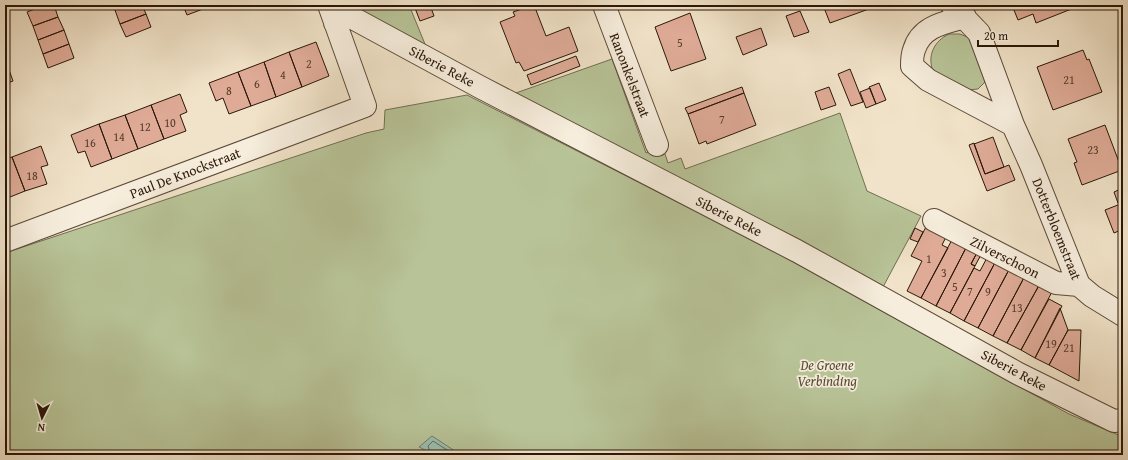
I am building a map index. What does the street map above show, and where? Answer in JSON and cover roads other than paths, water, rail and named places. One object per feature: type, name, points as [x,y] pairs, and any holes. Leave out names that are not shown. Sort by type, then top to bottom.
[{"type":"street","name":"Ranonkelstraat","points":[[604,5],[657,145]]},
{"type":"street","name":"Dotterbloemstraat","points":[[1013,125],[928,80],[912,66],[914,50],[924,32],[940,25],[958,11],[979,33],[1013,125],[1031,165],[1079,286],[1123,315]]},
{"type":"street","name":"Paul De Knockstraat","points":[[5,241],[364,106],[332,14]]},
{"type":"street","name":"Siberie Reke","points":[[332,14],[350,16],[480,87],[797,251],[1017,373],[1114,421],[1123,420]]},
{"type":"street","name":"Zilverschoon","points":[[934,220],[1056,283],[1079,286]]},
{"type":"water","points":[[432,436],[461,455],[427,455],[425,450],[419,447]]},
{"type":"park label","name":"De Groene Verbinding","points":[[827,374]]}]
